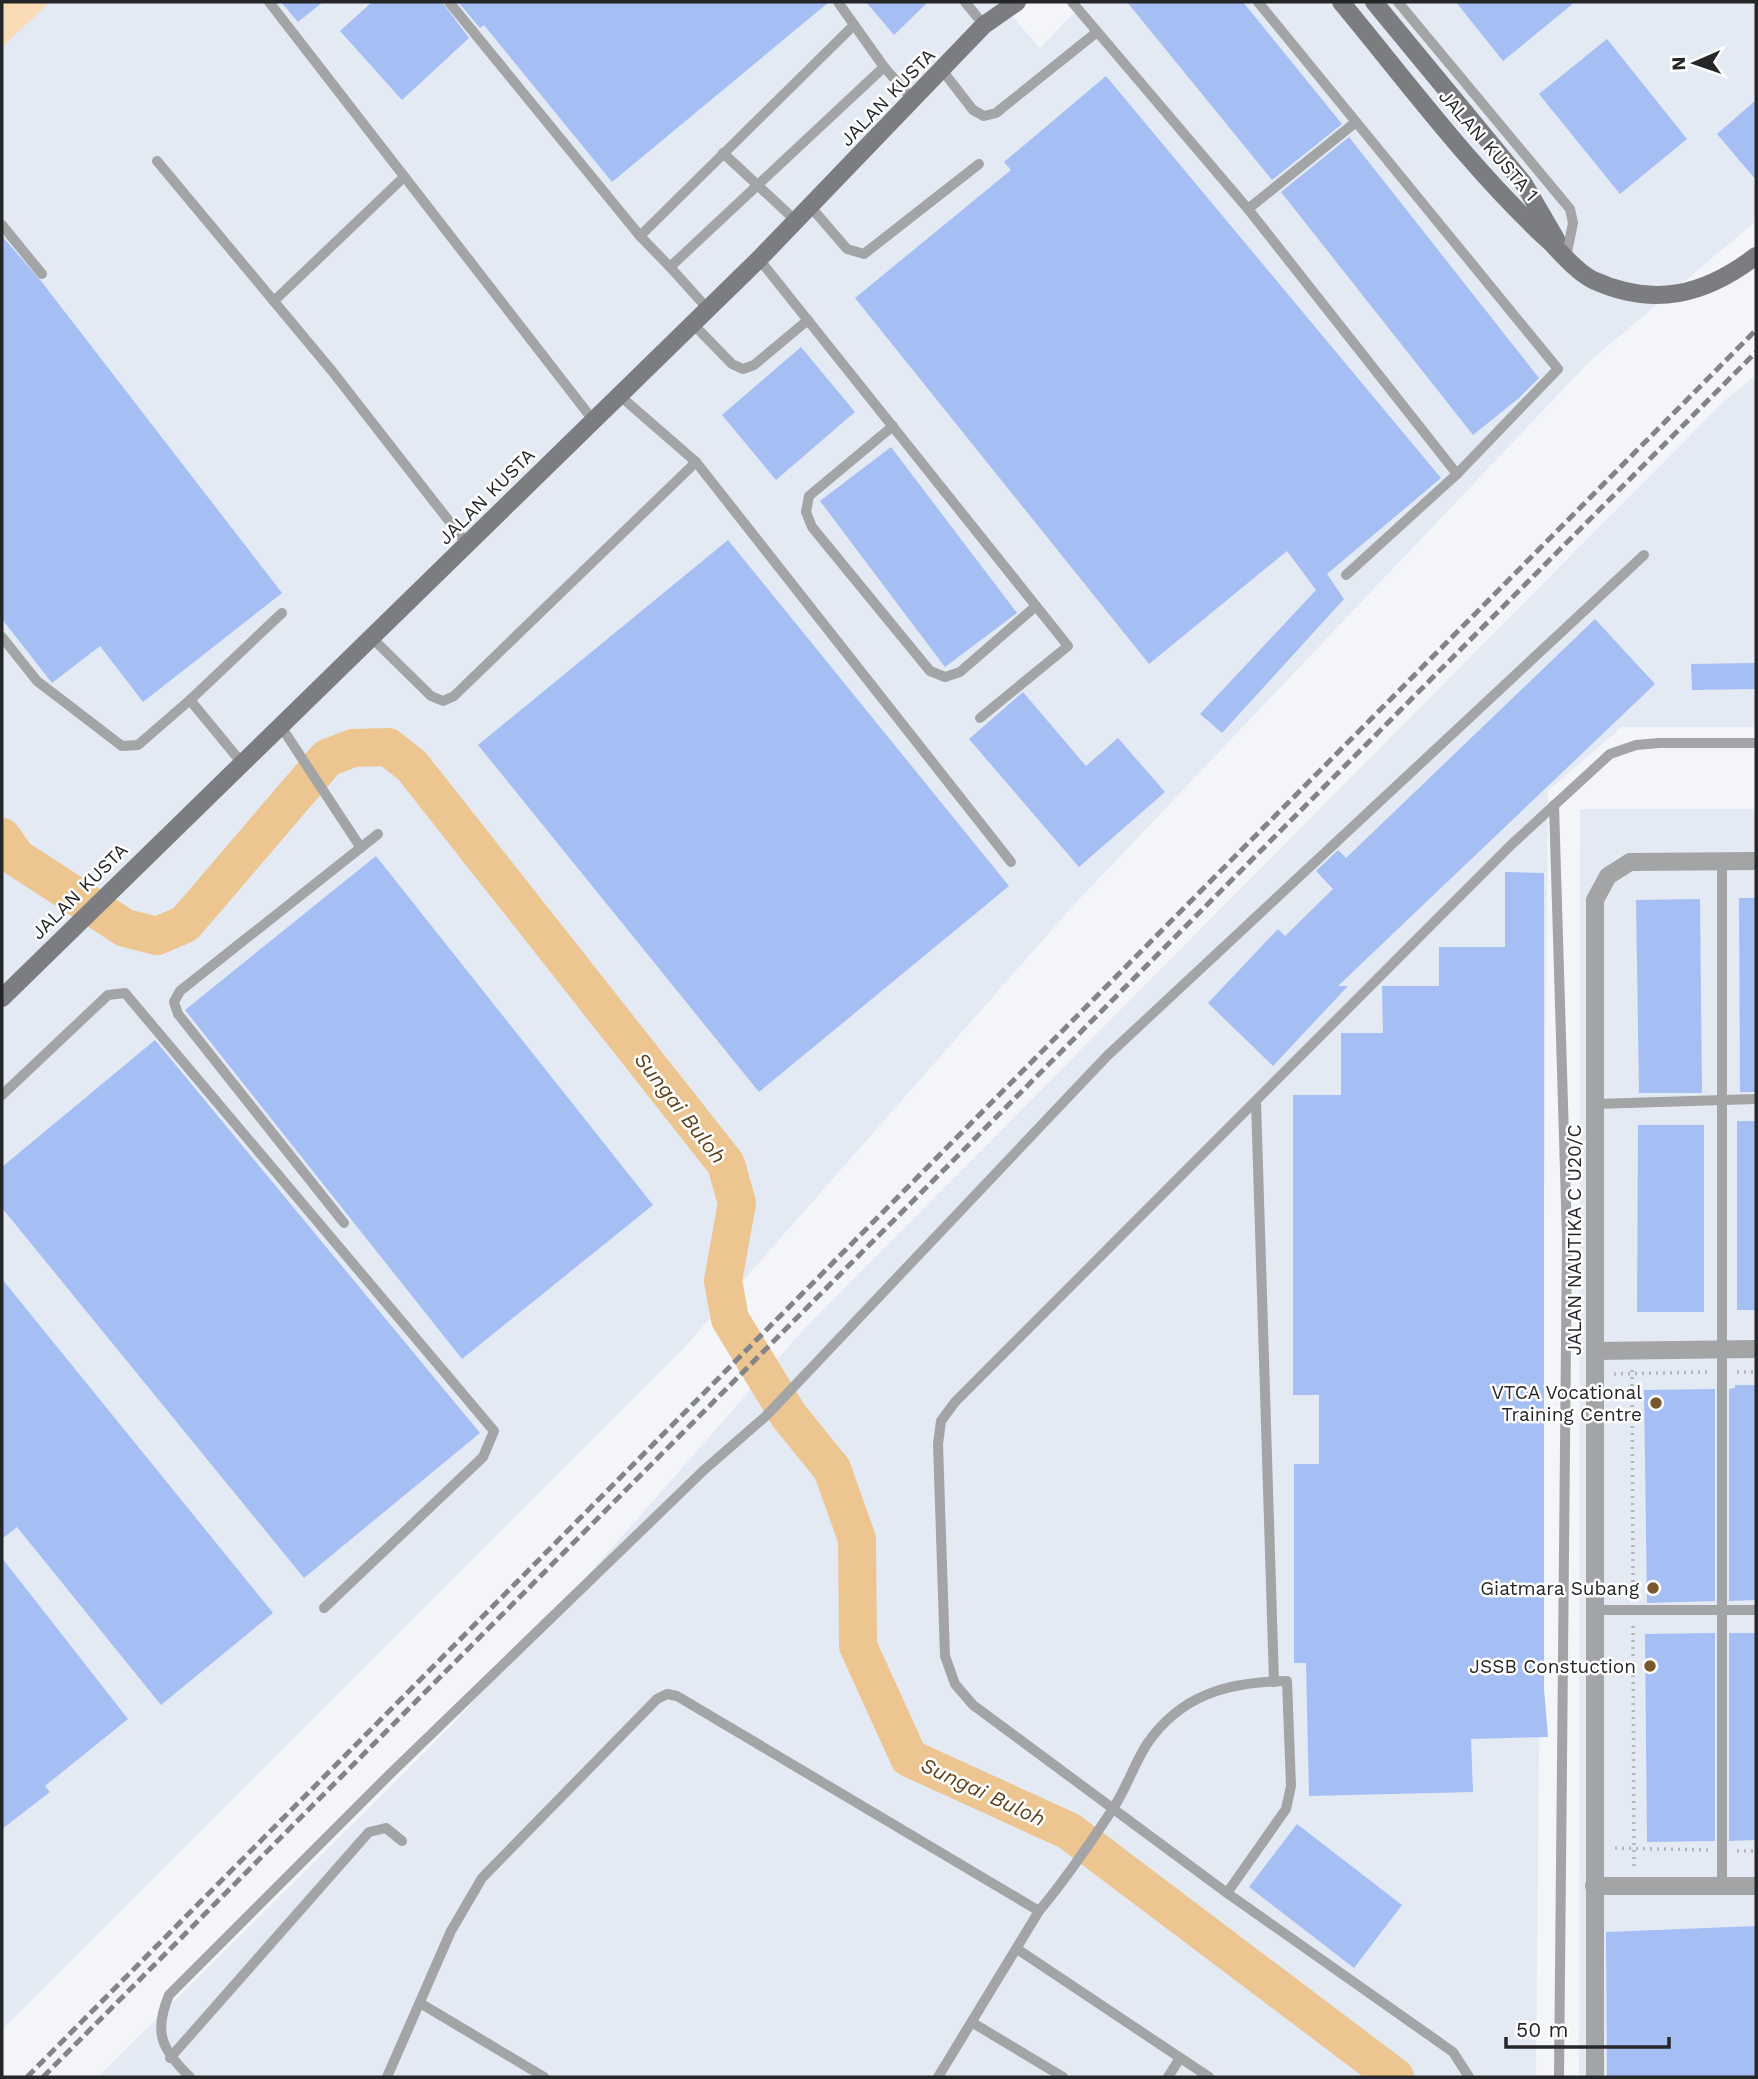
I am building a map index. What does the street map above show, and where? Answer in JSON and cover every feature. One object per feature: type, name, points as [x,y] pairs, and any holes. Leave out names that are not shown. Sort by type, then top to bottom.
[{"type":"street","name":"JALAN KUSTA","points":[[2,998],[153,847],[373,639],[707,307],[759,259],[942,70],[991,15],[1017,2]]},
{"type":"street","name":"JALAN KUSTA 1","points":[[1341,2],[1502,198],[1566,257]]},
{"type":"street","name":"JALAN KUSTA 1","points":[[1374,2],[1524,184],[1566,257]]},
{"type":"street","points":[[1566,257],[1592,279],[1636,293],[1677,295],[1714,284],[1756,256]]},
{"type":"street","points":[[1722,862],[1756,861]]},
{"type":"street","name":"JALAN NAUTIKA C U20/C","points":[[1595,2077],[1595,900],[1608,876],[1630,862],[1722,862]]},
{"type":"street","points":[[1595,1351],[1756,1349]]},
{"type":"street","points":[[1594,1886],[1756,1886]]},
{"type":"lane","points":[[269,2],[593,420]]},
{"type":"lane","points":[[449,2],[640,236],[707,307]]},
{"type":"lane","points":[[838,2],[884,67],[913,100]]},
{"type":"lane","points":[[965,2],[991,15]]},
{"type":"lane","points":[[1074,2],[1248,209],[1457,474]]},
{"type":"lane","points":[[1258,2],[1558,369],[1457,474],[1346,575]]},
{"type":"lane","points":[[1398,2],[1570,209],[1573,223],[1566,257]]},
{"type":"lane","points":[[640,236],[853,25]]},
{"type":"lane","points":[[942,70],[973,110],[984,116],[996,113],[1097,32]]},
{"type":"lane","points":[[670,267],[757,182],[884,67]]},
{"type":"lane","points":[[1248,209],[1356,122]]},
{"type":"lane","points":[[723,153],[796,220]]},
{"type":"lane","points":[[157,161],[332,371],[467,544]]},
{"type":"lane","points":[[810,206],[847,249],[864,254],[979,164]]},
{"type":"lane","points":[[274,301],[404,177]]},
{"type":"lane","points":[[2,225],[42,274]]},
{"type":"lane","points":[[759,259],[1068,646],[980,718]]},
{"type":"lane","points":[[692,323],[732,364],[743,369],[754,365],[808,320]]},
{"type":"lane","points":[[618,395],[696,462],[1011,862]]},
{"type":"lane","points":[[893,426],[809,496],[806,512],[812,527],[930,671],[945,677],[960,672],[1036,606]]},
{"type":"lane","points":[[373,639],[431,696],[443,701],[454,696],[696,462]]},
{"type":"lane","points":[[190,2077],[170,2058],[160,2034],[161,2014],[169,1995],[408,1756],[704,1470],[766,1416],[1107,1056],[1644,555]]},
{"type":"lane","points":[[2,637],[37,681],[122,746],[138,745],[282,613]]},
{"type":"lane","points":[[190,700],[241,762]]},
{"type":"lane","points":[[280,726],[360,848]]},
{"type":"lane","points":[[1469,2077],[1453,2052],[1110,1811],[973,1705],[955,1684],[945,1656],[938,1444],[941,1421],[955,1402],[1554,805],[1610,754],[1636,746],[1756,743]]},
{"type":"lane","points":[[1554,805],[1567,1237],[1559,2077]]},
{"type":"lane","points":[[344,1223],[178,1014],[174,1002],[180,991],[379,834]]},
{"type":"lane","points":[[1722,862],[1722,1886]]},
{"type":"lane","points":[[2,1095],[108,995],[125,993],[494,1431],[483,1457],[324,1608]]},
{"type":"lane","points":[[1595,1104],[1756,1099]]},
{"type":"lane","points":[[1256,1102],[1274,1682]]},
{"type":"lane","points":[[1594,1610],[1756,1611]]},
{"type":"lane","points":[[938,2077],[1039,1911],[1062,1884],[1110,1811],[1147,1744],[1180,1706],[1229,1685],[1287,1681],[1291,1786],[1286,1809],[1227,1893]]},
{"type":"lane","points":[[387,2077],[451,1931],[482,1878],[657,1699],[667,1694],[689,1703],[1039,1911]]},
{"type":"lane","points":[[170,2058],[369,1832],[386,1828],[402,1841]]},
{"type":"lane","points":[[1017,1949],[1209,2077]]},
{"type":"lane","points":[[420,2003],[544,2077]]},
{"type":"lane","points":[[973,2023],[1063,2077]]},
{"type":"lane","points":[[1168,2077],[1180,2058]]},
{"type":"path","points":[[1594,1375],[1756,1371]]},
{"type":"path","points":[[1594,1848],[1756,1851]]},
{"type":"shaded area","points":[[2,2],[1000,2],[1040,48],[1084,2],[1756,2],[1756,221],[1590,361],[1071,908],[684,1348],[2,2030]]},
{"type":"shaded area","points":[[2,2],[50,2],[2,47]]},
{"type":"shaded area","points":[[1756,375],[1756,727],[1622,727],[1548,791],[1536,2077],[98,2077],[450,1727],[804,1329],[1724,401]]},
{"type":"shaded area","points":[[1580,809],[1756,809],[1756,2077],[1579,2077]]},
{"type":"building","points":[[281,2],[323,2],[298,22]]},
{"type":"building","points":[[372,2],[442,2],[469,38],[402,100],[340,31]]},
{"type":"building","points":[[458,2],[829,2],[612,182],[484,25],[480,28]]},
{"type":"building","points":[[866,2],[928,2],[894,35]]},
{"type":"building","points":[[1127,2],[1243,2],[1342,124],[1272,180]]},
{"type":"building","points":[[1456,2],[1575,2],[1503,61]]},
{"type":"building","points":[[1607,39],[1687,139],[1620,194],[1539,94]]},
{"type":"building","points":[[1106,76],[1441,478],[1327,574],[1344,599],[1222,733],[1200,714],[1316,590],[1287,551],[1149,664],[855,298],[1011,170],[1004,162]]},
{"type":"building","points":[[1756,100],[1756,180],[1717,134]]},
{"type":"building","points":[[1349,137],[1539,378],[1473,435],[1281,192]]},
{"type":"building","points":[[2,236],[41,281],[282,593],[143,702],[100,646],[52,683],[2,619]]},
{"type":"building","points":[[801,347],[855,412],[776,480],[722,415]]},
{"type":"building","points":[[891,447],[1017,613],[945,667],[820,501]]},
{"type":"building","points":[[728,540],[1009,886],[759,1092],[478,745]]},
{"type":"building","points":[[1595,619],[1655,684],[1338,986],[1348,986],[1273,1066],[1208,1003],[1278,929],[1285,936],[1333,889],[1316,871],[1338,850],[1346,858]]},
{"type":"building","points":[[1756,663],[1756,689],[1692,690],[1691,664]]},
{"type":"building","points":[[1023,692],[1086,766],[1118,738],[1165,792],[1079,867],[969,739]]},
{"type":"building","points":[[376,856],[653,1205],[462,1359],[185,1010]]},
{"type":"building","points":[[1505,872],[1544,873],[1544,1689],[1548,1737],[1471,1739],[1473,1792],[1309,1796],[1306,1663],[1294,1663],[1294,1464],[1319,1464],[1319,1395],[1293,1395],[1293,1095],[1341,1095],[1341,1033],[1383,1033],[1382,986],[1439,986],[1439,947],[1505,947]]},
{"type":"building","points":[[1739,898],[1756,898],[1756,1092],[1740,1092]]},
{"type":"building","points":[[1700,899],[1702,1093],[1639,1093],[1636,900]]},
{"type":"building","points":[[155,1040],[480,1433],[304,1578],[2,1208],[2,1167]]},
{"type":"building","points":[[1737,1121],[1756,1121],[1756,1310],[1737,1310]]},
{"type":"building","points":[[1638,1125],[1704,1125],[1704,1312],[1637,1312]]},
{"type":"building","points":[[2,1279],[273,1613],[161,1705],[17,1527],[2,1539]]},
{"type":"building","points":[[1735,1385],[1756,1385],[1756,1600],[1729,1601],[1729,1389],[1735,1388]]},
{"type":"building","points":[[1715,1389],[1715,1601],[1647,1603],[1644,1390]]},
{"type":"building","points":[[2,1558],[128,1719],[45,1786],[50,1792],[2,1829]]},
{"type":"building","points":[[1715,1633],[1715,1841],[1647,1842],[1645,1634]]},
{"type":"building","points":[[1729,1633],[1756,1633],[1756,1840],[1729,1841]]},
{"type":"building","points":[[1297,1824],[1402,1905],[1354,1968],[1249,1887]]},
{"type":"building","points":[[1756,1926],[1756,2077],[1607,2077],[1606,1932]]},
{"type":"waterway","name":"Sungai Buloh","points":[[2,837],[17,858],[125,928],[157,936],[185,924],[327,758],[353,748],[388,747],[412,766],[726,1164],[737,1203],[723,1281],[730,1319],[789,1416],[832,1469],[857,1539],[858,1646],[909,1758],[1069,1831],[1395,2077]]},
{"type":"railway","points":[[27,2077],[1756,330]]},
{"type":"railway","points":[[43,2077],[1756,352]]},
{"type":"place","name":"VTCA Vocational Training Centre","points":[[1656,1403]]},
{"type":"place","name":"Giatmara Subang","points":[[1653,1588]]},
{"type":"place","name":"JSSB Constuction","points":[[1650,1666]]}]
